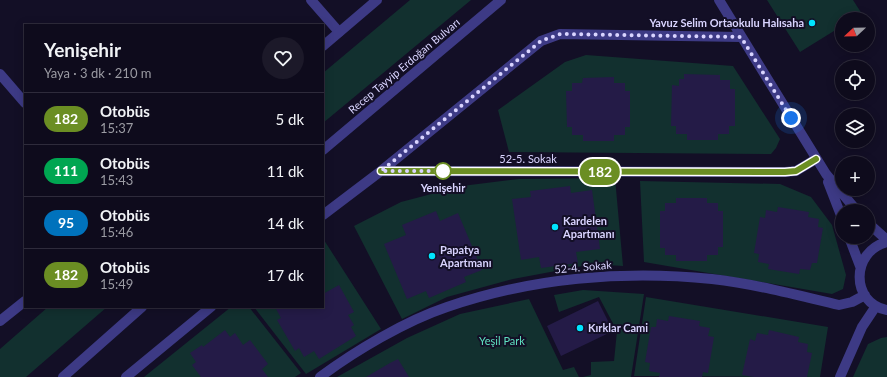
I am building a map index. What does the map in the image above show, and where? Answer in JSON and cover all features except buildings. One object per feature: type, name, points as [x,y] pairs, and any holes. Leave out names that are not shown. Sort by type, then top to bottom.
[{"type":"street","points":[[311,0],[339,32]]},
{"type":"street","points":[[324,45],[377,0]]},
{"type":"street","name":"Recep Tayyip Erdoğan Bulvarı","points":[[324,149],[501,0]]},
{"type":"street","points":[[719,0],[816,159],[826,174],[851,204]]},
{"type":"street","points":[[324,214],[381,171],[541,41],[549,37],[560,34],[741,37]]},
{"type":"street","points":[[0,74],[24,102]]},
{"type":"street","name":"52-5. Sokak","points":[[381,171],[785,172],[796,171],[816,159]]},
{"type":"street","points":[[826,174],[837,204]]},
{"type":"street","points":[[875,230],[887,241],[871,250],[860,266],[859,276],[865,295],[876,306],[887,310]]},
{"type":"street","points":[[852,244],[860,266]]},
{"type":"street","name":"52-4. Sokak","points":[[320,377],[383,338],[445,308],[511,290],[555,282],[630,275],[713,279],[754,285],[840,305],[852,302],[865,295]]},
{"type":"street","points":[[0,321],[24,302]]},
{"type":"street","points":[[840,377],[862,327],[876,306]]},
{"type":"street","points":[[63,377],[141,308]]},
{"type":"street","points":[[126,377],[210,308]]},
{"type":"green space","points":[[410,0],[471,0],[324,122],[324,72]]},
{"type":"green space","name":"Yavuz Selim Ortaokulu Halısaha","points":[[767,0],[853,0],[861,12],[835,12],[835,30],[800,52]]},
{"type":"green space","points":[[586,55],[733,66],[780,139],[776,148],[771,154],[509,152],[498,110],[565,62]]},
{"type":"green space","points":[[615,178],[623,266],[593,264],[513,279],[447,297],[402,319],[354,226],[401,202],[462,186],[519,179]]},
{"type":"green space","points":[[640,181],[780,184],[811,197],[832,225],[835,236],[835,244],[837,244],[846,275],[843,289],[832,294],[644,262]]},
{"type":"green space","points":[[324,240],[381,329],[306,374],[255,308],[324,308]]},
{"type":"green space","points":[[583,290],[644,294],[631,377],[583,377],[591,375],[591,362],[614,361],[617,331],[599,297],[559,312],[554,295]]},
{"type":"green space","points":[[646,297],[828,327],[820,377],[634,376]]},
{"type":"green space","name":"Yeşil Park","points":[[529,299],[563,370],[574,367],[579,377],[337,377],[407,338],[460,314]]},
{"type":"green space","points":[[47,308],[106,308],[26,377],[0,377],[0,349]]},
{"type":"green space","points":[[230,308],[250,308],[301,373],[295,377],[144,377]]},
{"type":"green space","points":[[887,337],[887,377],[853,377],[868,344]]},
{"type":"bus line","name":"182","points":[[381,171],[785,172],[802,169],[816,159]]},
{"type":"place","name":"Yavuz Selim Ortaokulu Halısaha","points":[[812,23]]},
{"type":"place","name":"Yenişehir","points":[[443,171]]},
{"type":"place","name":"Kardelen Apartmanı","points":[[555,227]]},
{"type":"place","name":"Papatya Apartmanı","points":[[432,256]]},
{"type":"place","name":"Kırklar Cami","points":[[580,328]]},
{"type":"route","points":[[443,171],[381,171],[541,41],[560,34],[741,37],[791,118]]}]
